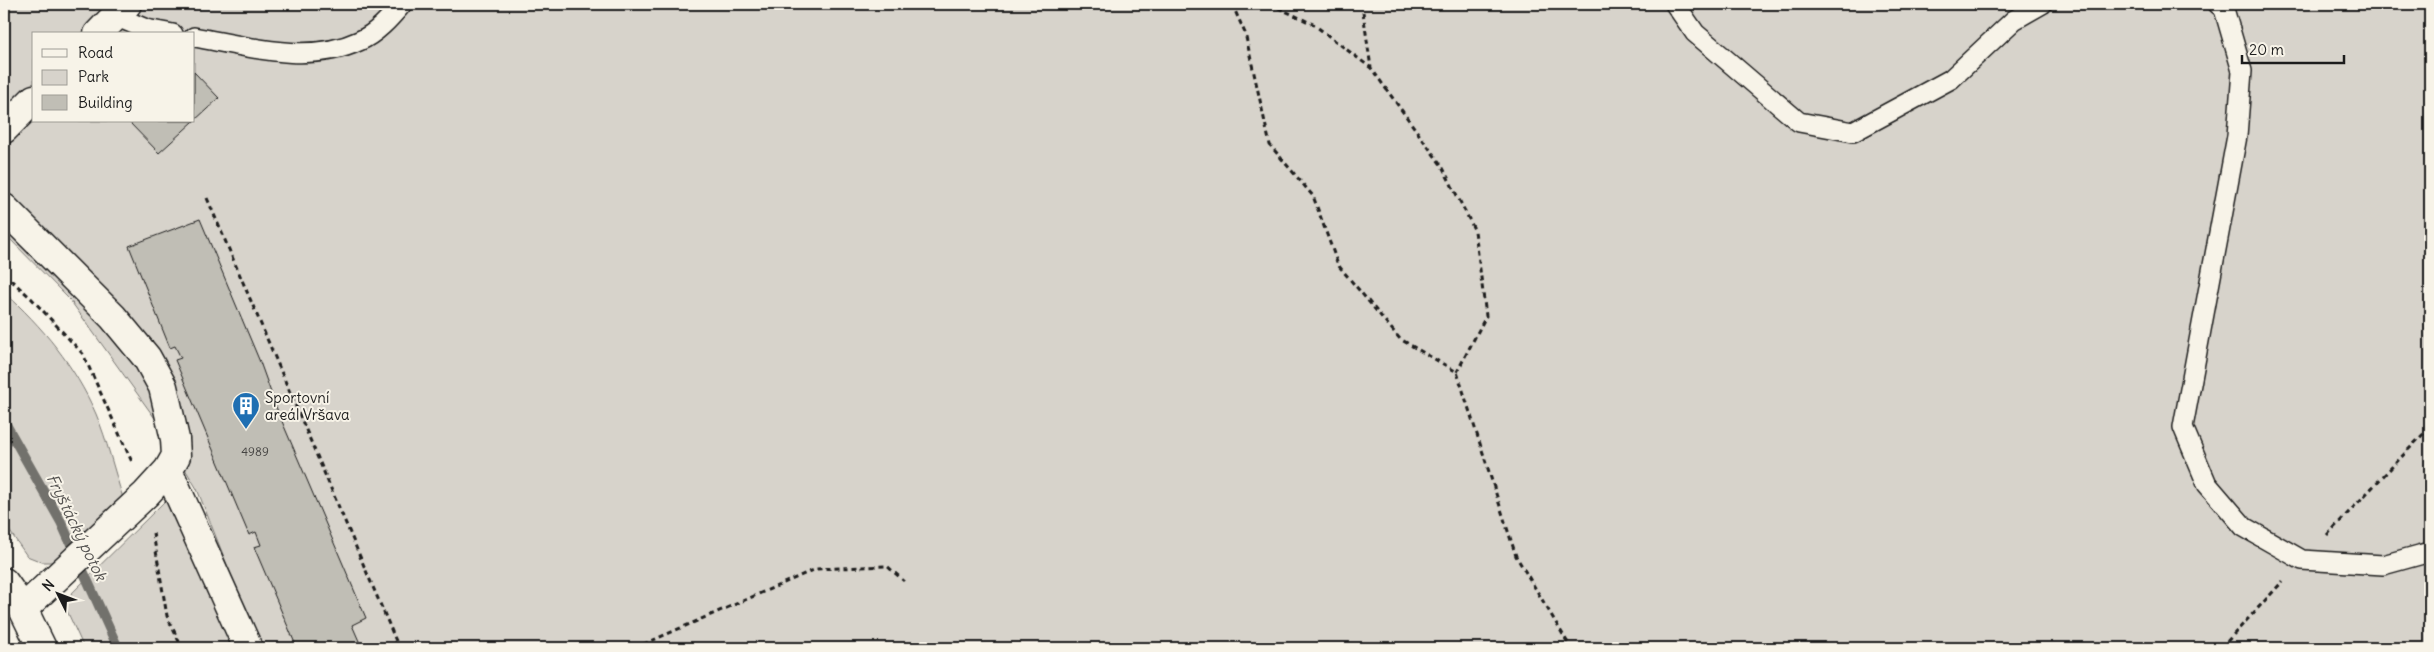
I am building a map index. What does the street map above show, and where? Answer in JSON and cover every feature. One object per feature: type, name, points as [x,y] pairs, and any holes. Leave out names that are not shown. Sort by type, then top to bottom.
[{"type":"street","points":[[4,129],[32,101]]},
{"type":"street","points":[[4,208],[113,317],[147,358],[163,387],[172,418],[176,456],[168,470],[146,494],[23,608]]},
{"type":"street","points":[[168,470],[248,648]]},
{"type":"street","points":[[4,582],[23,608],[42,648]]},
{"type":"lane","points":[[195,37],[280,52],[331,50],[360,41],[388,20],[402,4]]},
{"type":"lane","points":[[1675,4],[1695,33],[1799,122],[1853,132],[1951,79],[2014,20],[2042,4]]},
{"type":"lane","points":[[2218,4],[2224,9],[2242,71],[2237,136],[2183,427],[2207,484],[2244,527],[2302,560],[2384,565],[2430,552]]},
{"type":"lane","points":[[113,18],[146,29],[162,32]]},
{"type":"path","points":[[1232,4],[1245,33],[1270,145],[1313,196],[1338,265],[1400,339],[1457,372],[1516,556],[1571,648]]},
{"type":"path","points":[[1270,4],[1313,24],[1371,68],[1442,166],[1475,231],[1486,316],[1457,372]]},
{"type":"path","points":[[1363,12],[1371,68]]},
{"type":"path","points":[[207,198],[399,648]]},
{"type":"path","points":[[4,274],[31,298],[83,354],[146,494],[167,616],[182,648]]},
{"type":"path","points":[[2221,648],[2302,560],[2430,427]]},
{"type":"path","points":[[635,648],[816,570],[887,566],[904,581]]},
{"type":"green space","points":[[4,4],[2430,4],[2430,648],[260,648],[197,489],[154,417],[70,300],[4,233]]},
{"type":"green space","points":[[4,292],[44,333],[68,363],[88,396],[100,424],[123,498],[54,562],[42,562],[27,556],[4,523]]},
{"type":"green space","points":[[166,500],[180,513],[236,648],[84,648],[63,602]]},
{"type":"building","points":[[195,73],[219,98],[195,120]]},
{"type":"building","points":[[129,122],[193,122],[159,153]]},
{"type":"building","name":"Sportovní areál Vršava","points":[[200,219],[260,362],[278,412],[366,618],[352,625],[362,648],[297,648],[254,547],[261,545],[256,532],[249,535],[175,360],[181,358],[175,346],[170,348],[129,246]]},
{"type":"waterway","name":"Fryštácký potok","points":[[4,421],[61,522],[118,648]]},
{"type":"place","name":"Sportovní areál Vršava","points":[[246,430]]}]
